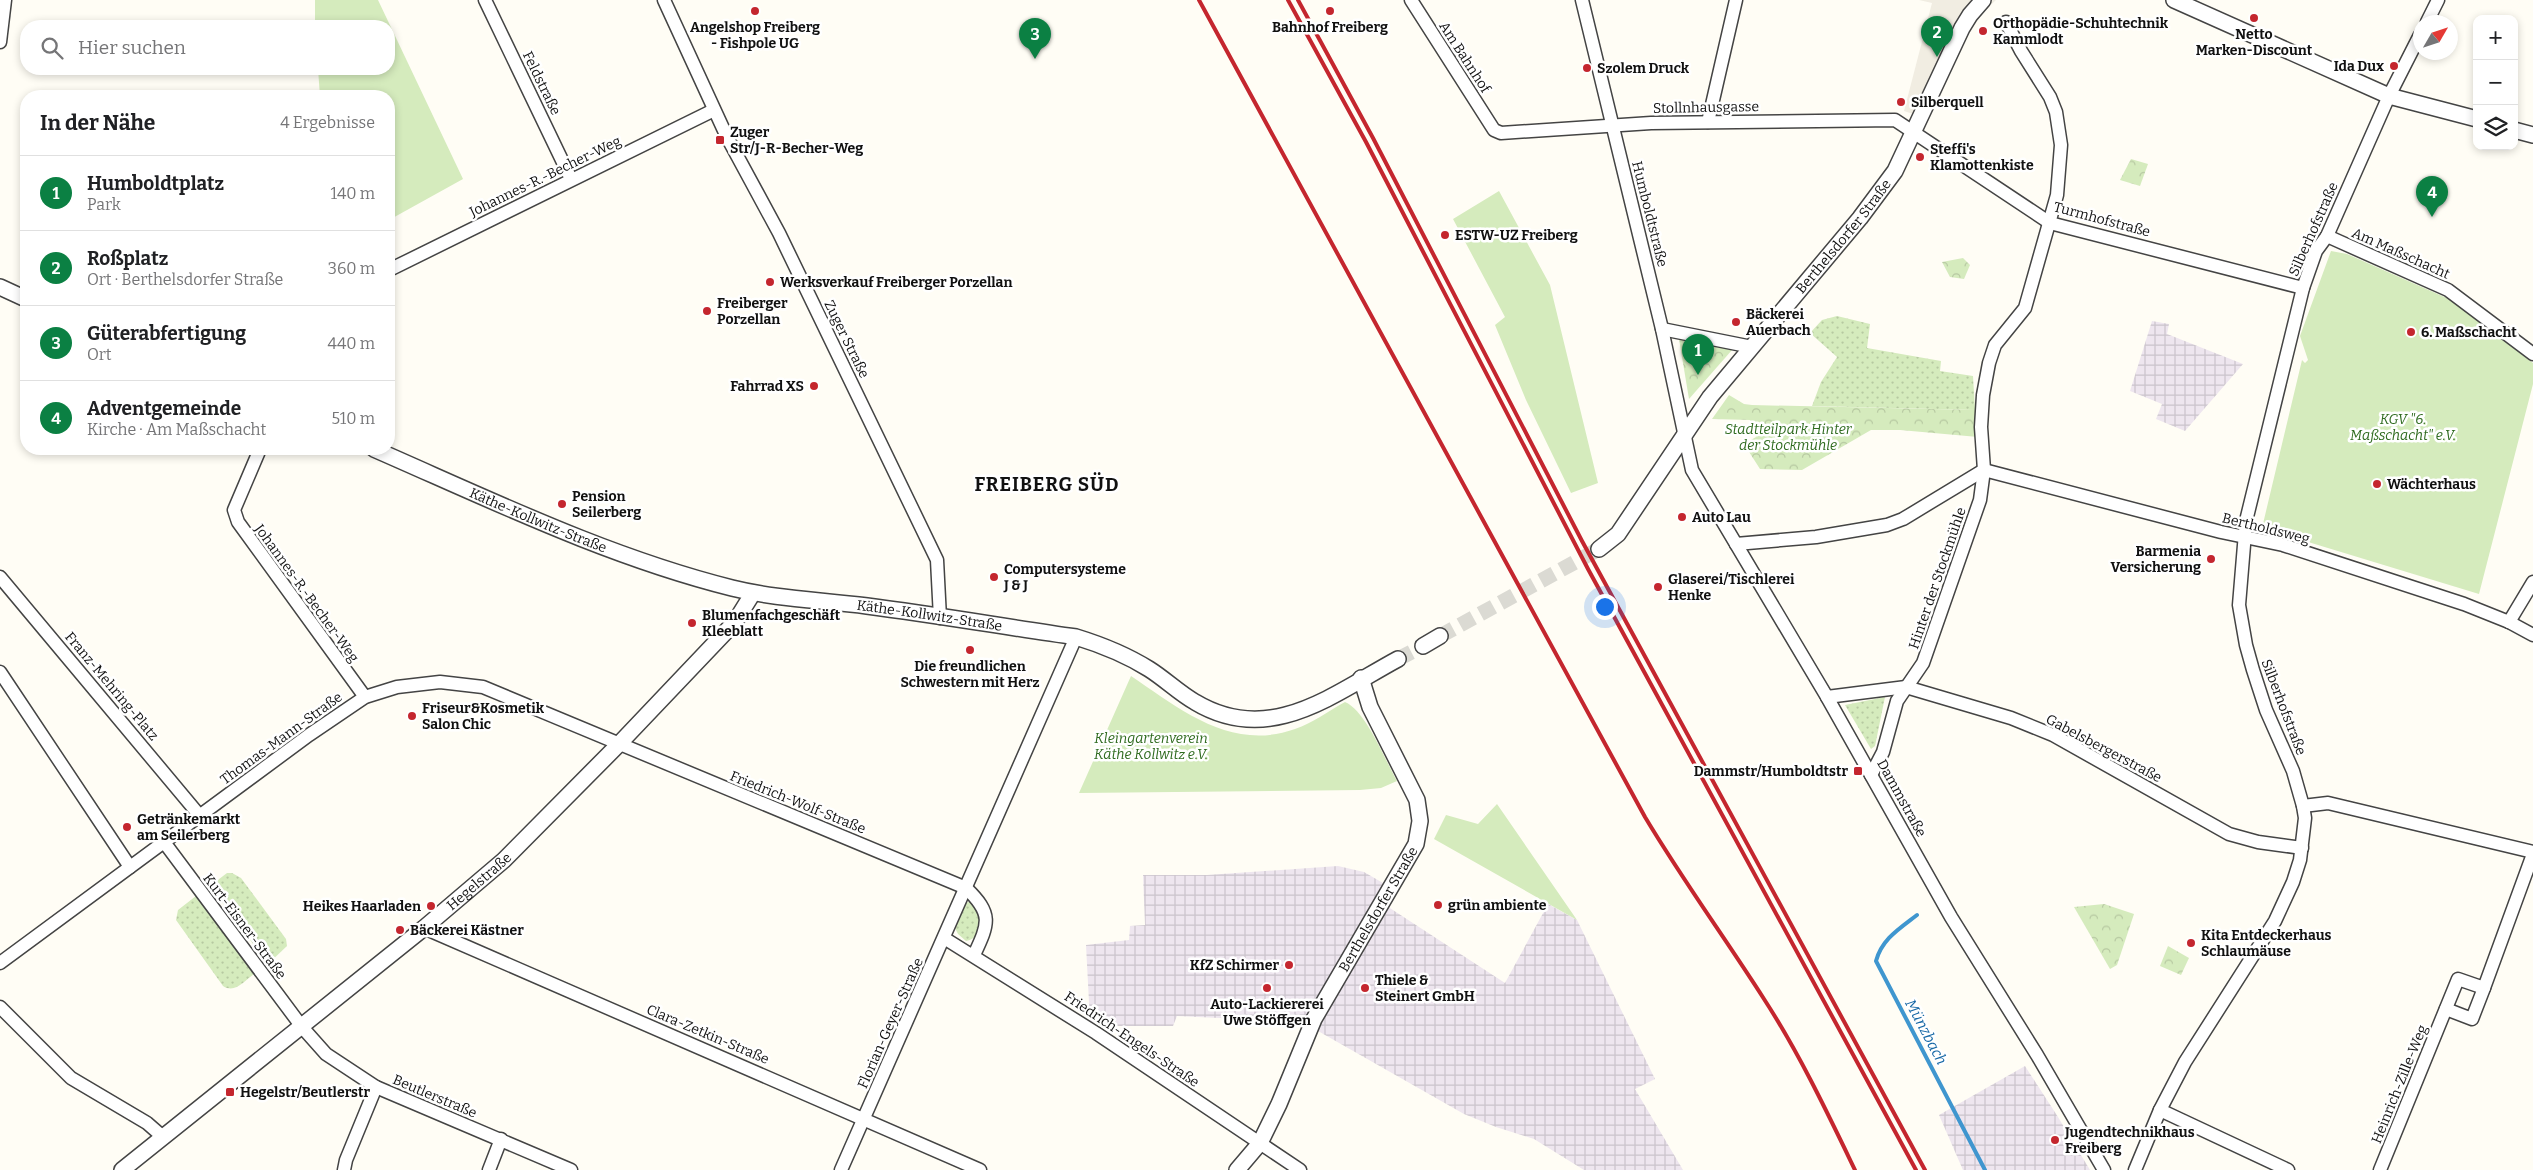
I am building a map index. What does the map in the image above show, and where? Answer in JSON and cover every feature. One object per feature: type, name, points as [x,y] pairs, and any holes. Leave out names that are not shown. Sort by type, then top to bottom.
[{"type":"street","points":[[0,42],[5,0]]},
{"type":"street","name":"Feldstraße","points":[[485,0],[571,179]]},
{"type":"street","name":"Zuger Straße","points":[[664,0],[714,110],[783,242],[936,560],[940,618]]},
{"type":"street","name":"Am Bahnhof","points":[[1411,0],[1494,130]]},
{"type":"street","name":"Humboldtstraße","points":[[1582,0],[1662,328],[1684,437]]},
{"type":"street","points":[[1708,122],[1736,0]]},
{"type":"street","name":"Berthelsdorfer Straße","points":[[1599,550],[1618,534],[1710,397],[1877,196],[1895,171],[1962,28],[1970,15],[1984,0]]},
{"type":"street","points":[[2174,0],[2389,96],[2473,119]]},
{"type":"street","points":[[2430,15],[2438,0]]},
{"type":"street","name":"Hinter der Stockmühle","points":[[1871,774],[1884,752],[1896,701],[1923,663],[1980,500],[1984,470],[1981,426],[1983,395],[1989,363],[1995,345],[2025,308],[2050,223],[2059,184],[2062,145],[2059,123],[2050,97],[2032,71],[2006,22]]},
{"type":"street","name":"Silberhofstraße","points":[[2135,1170],[2160,1110],[2185,1062],[2275,921],[2293,882],[2302,848],[2305,818],[2303,806],[2293,771],[2263,703],[2246,645],[2240,605],[2246,521],[2303,288],[2316,251],[2327,236],[2389,96],[2413,49]]},
{"type":"street","name":"Johannes-R.-Becher-Weg","points":[[395,267],[714,110]]},
{"type":"street","name":"Stollnhausgasse","points":[[1494,130],[1501,133],[1613,125],[1895,120],[1915,131]]},
{"type":"street","name":"Turmhofstraße","points":[[1915,131],[1984,180],[2050,223],[2303,288]]},
{"type":"street","points":[[2518,131],[2533,135]]},
{"type":"street","name":"Am Maßschacht","points":[[2327,236],[2448,290],[2533,354]]},
{"type":"street","points":[[0,287],[20,295]]},
{"type":"street","points":[[1662,328],[1752,346]]},
{"type":"street","name":"Dammstraße","points":[[1684,437],[1692,470],[1828,697],[1951,917],[2037,1056],[2104,1170]]},
{"type":"street","name":"Johannes-R.-Becher-Weg","points":[[257,455],[234,510],[238,522],[365,697]]},
{"type":"street","name":"Käthe-Kollwitz-Straße","points":[[388,455],[616,552],[753,593],[1076,637],[1108,646],[1149,670],[1195,702],[1231,718],[1266,720],[1287,716],[1361,678]]},
{"type":"street","name":"Hinter der Stockmühle","points":[[1736,544],[1816,537],[1887,525],[1903,519],[1984,470]]},
{"type":"street","name":"Bertholdsweg","points":[[1984,470],[2245,538],[2283,545],[2464,604],[2509,622],[2533,635]]},
{"type":"street","name":"Franz-Mehring-Platz","points":[[0,577],[200,816]]},
{"type":"street","points":[[2509,622],[2533,582]]},
{"type":"street","name":"Hegelstraße","points":[[122,1170],[424,928],[504,860],[619,744],[735,622],[753,593]]},
{"type":"street","points":[[1422,646],[1440,636]]},
{"type":"street","name":"Florian-Geyer-Straße","points":[[841,1170],[1076,637]]},
{"type":"street","points":[[1361,678],[1398,659]]},
{"type":"street","points":[[0,672],[130,867]]},
{"type":"street","name":"Berthelsdorfer Straße","points":[[1236,1170],[1260,1143],[1279,1104],[1311,1025],[1416,844],[1420,821],[1417,800],[1370,707],[1361,678]]},
{"type":"street","name":"Thomas-Mann-Straße","points":[[0,964],[309,735],[365,697],[397,687],[440,682],[483,687],[619,744]]},
{"type":"street","name":"Gabelsbergerstraße","points":[[1828,697],[1906,687],[2011,718],[2053,735],[2229,834],[2258,842],[2302,848]]},
{"type":"street","name":"Friedrich-Wolf-Straße","points":[[619,744],[966,888]]},
{"type":"street","points":[[2303,806],[2328,803],[2533,853],[2472,1019],[2446,1009]]},
{"type":"street","name":"Kurt-Eisner-Straße","points":[[164,842],[302,1027]]},
{"type":"street","points":[[966,888],[978,900],[987,918],[986,928],[974,954]]},
{"type":"street","name":"Clara-Zetkin-Straße","points":[[424,928],[980,1170]]},
{"type":"street","name":"Friedrich-Engels-Straße","points":[[944,938],[974,954],[1300,1170]]},
{"type":"street","name":"Heinrich-Zille-Weg","points":[[2380,1170],[2458,979],[2484,988]]},
{"type":"street","points":[[0,1007],[71,1078],[147,1123],[163,1137]]},
{"type":"street","name":"Beutlerstraße","points":[[302,1027],[326,1054],[376,1087],[571,1170]]},
{"type":"street","points":[[344,1170],[346,1160],[376,1087]]},
{"type":"street","points":[[2160,1110],[2288,1170]]},
{"type":"street","points":[[489,1170],[501,1140]]},
{"type":"shaded area","points":[[1919,0],[1996,0],[1983,12],[1958,51],[1925,118],[1904,111],[1932,3]]},
{"type":"shaded area","points":[[2152,321],[2169,324],[2167,334],[2243,364],[2185,431],[2156,419],[2162,404],[2130,391]]},
{"type":"shaded area","points":[[1338,866],[1364,872],[1383,883],[1376,899],[1505,983],[1548,904],[1577,920],[1655,1079],[1635,1089],[1683,1170],[1584,1170],[1534,1139],[1464,1114],[1318,1031],[1281,1021],[1177,1016],[1173,1026],[1105,1026],[1090,1021],[1086,945],[1129,940],[1130,926],[1145,925],[1143,875],[1207,875]]},
{"type":"shaded area","points":[[2025,1066],[2090,1170],[1963,1170],[1939,1115]]},
{"type":"green space","points":[[315,0],[378,0],[387,20],[315,20]]},
{"type":"green space","points":[[395,36],[463,179],[395,217],[395,90],[320,90],[318,75],[395,75]]},
{"type":"green space","points":[[2131,159],[2148,164],[2140,186],[2120,180]]},
{"type":"green space","points":[[1499,191],[1550,285],[1598,483],[1571,493],[1526,400],[1495,325],[1505,317],[1453,219]]},
{"type":"green space","name":"KGV \"6. Maßschacht\" e.V.","points":[[2331,251],[2347,254],[2449,299],[2533,363],[2533,384],[2479,594],[2262,528],[2302,360],[2305,363],[2308,360],[2300,336]]},
{"type":"green space","points":[[1963,258],[1970,265],[1964,279],[1950,277],[1942,262]]},
{"type":"green space","points":[[1837,316],[1870,324],[1867,348],[1941,361],[1940,371],[1973,376],[1975,410],[1812,406],[1821,382],[1837,357],[1810,333],[1822,320]]},
{"type":"green space","points":[[1679,339],[1732,350],[1689,399]]},
{"type":"green space","name":"Stadtteilpark Hinter der Stockmühle","points":[[1729,395],[1744,404],[1752,405],[1975,410],[1978,437],[1900,430],[1871,430],[1802,470],[1760,469],[1744,444],[1756,437],[1750,420],[1712,419]]},
{"type":"green space","name":"Kleingartenverein Käthe Kollwitz e.V.","points":[[1131,676],[1207,724],[1249,735],[1272,735],[1295,729],[1345,702],[1353,707],[1368,725],[1397,781],[1381,788],[1360,790],[1079,793]]},
{"type":"green space","points":[[1885,697],[1875,746],[1871,749],[1845,705]]},
{"type":"green space","points":[[1497,804],[1577,920],[1434,839],[1446,815],[1478,824]]},
{"type":"green space","points":[[227,873],[232,873],[241,878],[286,939],[287,946],[268,964],[210,886]]},
{"type":"green space","points":[[196,896],[254,974],[235,988],[223,986],[176,920],[178,910]]},
{"type":"green space","points":[[971,901],[983,919],[976,936],[966,941],[958,934],[954,926],[964,904]]},
{"type":"green space","points":[[2104,904],[2134,914],[2117,965],[2110,969],[2074,907]]},
{"type":"green space","points":[[2168,946],[2189,958],[2181,975],[2160,966]]},
{"type":"waterway","name":"Münzbach","points":[[1917,915],[1887,940],[1882,946],[1876,961],[1985,1170]]},
{"type":"tunnel","points":[[1440,636],[1599,549]]},
{"type":"tunnel","points":[[1398,659],[1423,646]]},
{"type":"railway","points":[[1199,0],[1645,817],[1777,1019],[1812,1083],[1855,1170]]},
{"type":"railway","points":[[1288,0],[1366,142],[1588,569],[1916,1170]]},
{"type":"railway","points":[[1298,0],[1373,138],[1582,541],[1925,1170]]},
{"type":"place","name":"Angelshop Freiberg - Fishpole UG","points":[[755,11]]},
{"type":"place","name":"Bahnhof Freiberg","points":[[1330,11]]},
{"type":"place","name":"Netto Marken-Discount","points":[[2254,18]]},
{"type":"place","name":"Orthopädie-Schuhtechnik Kammlodt","points":[[1983,31]]},
{"type":"place","name":"Roßplatz","points":[[1937,57]]},
{"type":"place","name":"Güterabfertigung","points":[[1035,59]]},
{"type":"place","name":"Ida Dux","points":[[2394,66]]},
{"type":"place","name":"Szolem Druck","points":[[1587,68]]},
{"type":"place","name":"Silberquell","points":[[1901,102]]},
{"type":"place","name":"Zuger Str/J-R-Becher-Weg","points":[[720,140]]},
{"type":"place","name":"Steffi's Klamottenkiste","points":[[1920,157]]},
{"type":"place","name":"Adventgemeinde","points":[[2432,217]]},
{"type":"place","name":"ESTW-UZ Freiberg","points":[[1445,235]]},
{"type":"place","name":"Werksverkauf Freiberger Porzellan","points":[[770,282]]},
{"type":"place","name":"Freiberger Porzellan","points":[[707,311]]},
{"type":"place","name":"Bäckerei Auerbach","points":[[1736,322]]},
{"type":"place","name":"6. Maßschacht","points":[[2411,332]]},
{"type":"place","name":"Humboldtplatz","points":[[1698,375]]},
{"type":"place","name":"Fahrrad XS","points":[[814,386]]},
{"type":"place","name":"Wächterhaus","points":[[2377,484]]},
{"type":"place","name":"Pension Seilerberg","points":[[562,504]]},
{"type":"place","name":"Auto Lau","points":[[1682,517]]},
{"type":"place","name":"Barmenia Versicherung","points":[[2211,559]]},
{"type":"place","name":"Computersysteme J & J","points":[[994,577]]},
{"type":"place","name":"Glaserei/Tischlerei Henke","points":[[1658,587]]},
{"type":"place","name":"Blumenfachgeschäft Kleeblatt","points":[[692,623]]},
{"type":"place","name":"Die freundlichen Schwestern mit Herz","points":[[970,650]]},
{"type":"place","name":"Friseur&Kosmetik Salon Chic","points":[[412,716]]},
{"type":"place","name":"Dammstr/Humboldtstr","points":[[1858,771]]},
{"type":"place","name":"Getränkemarkt am Seilerberg","points":[[127,827]]},
{"type":"place","name":"grün ambiente","points":[[1438,905]]},
{"type":"place","name":"Heikes Haarladen","points":[[431,906]]},
{"type":"place","name":"Bäckerei Kästner","points":[[400,930]]},
{"type":"place","name":"Kita Entdeckerhaus Schlaumäuse","points":[[2191,943]]},
{"type":"place","name":"KfZ Schirmer","points":[[1289,965]]},
{"type":"place","name":"Auto-Lackiererei Uwe Stöffgen","points":[[1267,988]]},
{"type":"place","name":"Thiele & Steinert GmbH","points":[[1365,988]]},
{"type":"place","name":"Hegelstr/Beutlerstr","points":[[230,1092]]},
{"type":"place","name":"Jugendtechnikhaus Freiberg","points":[[2055,1140]]},
{"type":"district","name":"FREIBERG SÜD","points":[[1047,484]]}]
